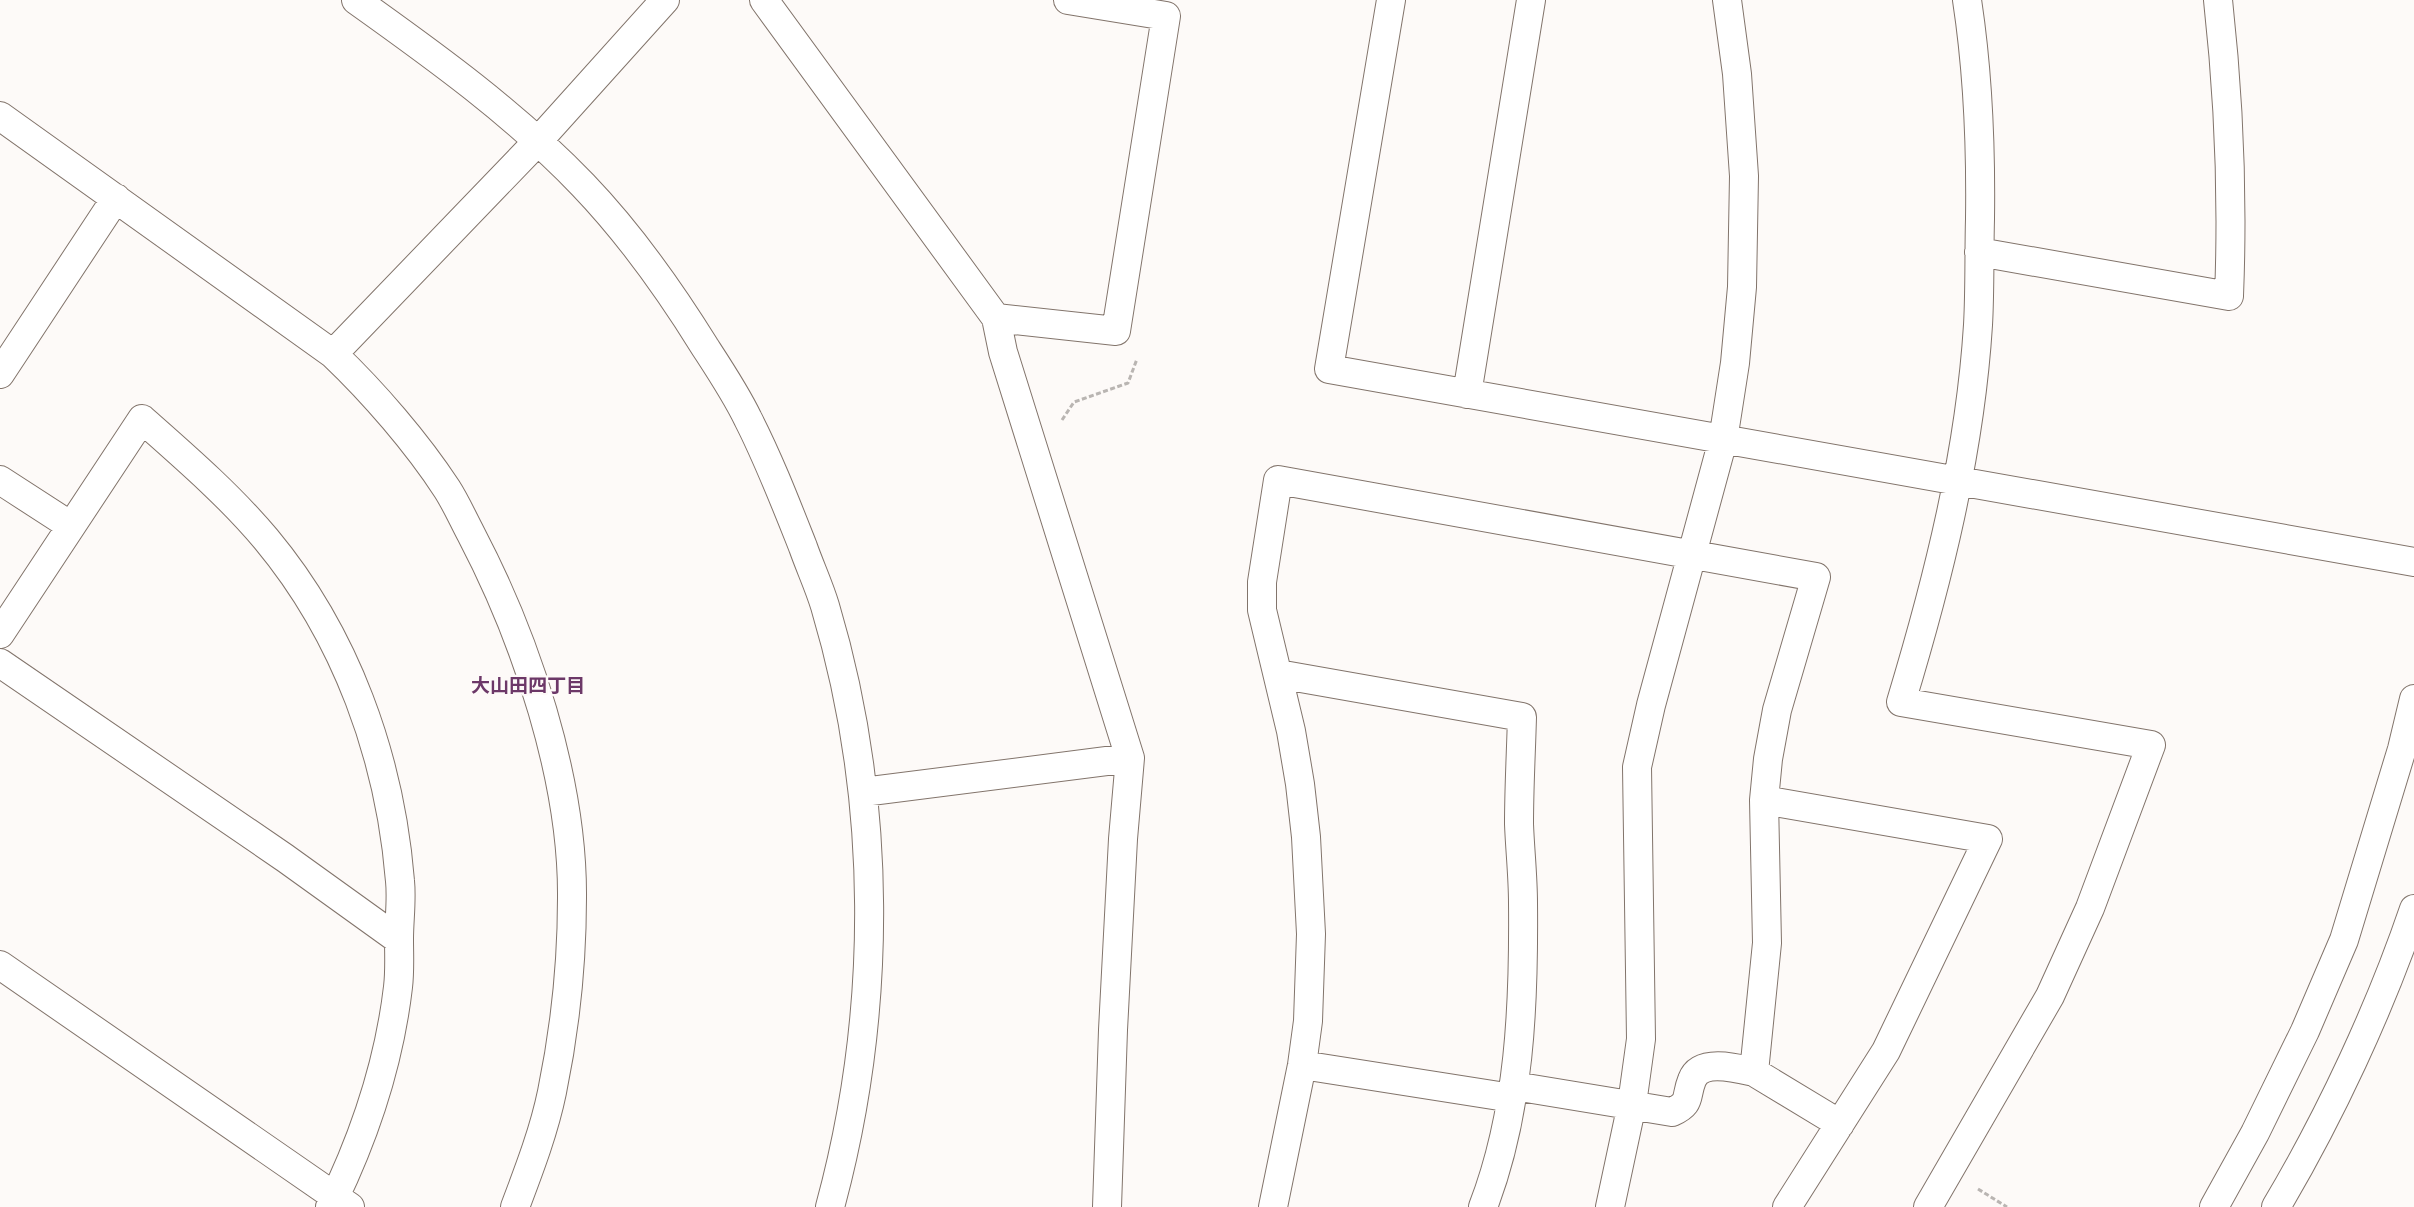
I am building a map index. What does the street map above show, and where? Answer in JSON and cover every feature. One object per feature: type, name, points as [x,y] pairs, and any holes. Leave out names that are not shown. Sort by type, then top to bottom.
[{"type":"street","points":[[356,0],[439,59],[539,140],[586,188],[670,290],[747,417],[789,512],[824,604],[846,689],[863,792],[869,924],[866,993],[860,1058],[849,1130],[830,1207]]},
{"type":"street","points":[[333,354],[539,140],[665,0]]},
{"type":"street","points":[[764,0],[996,318],[1003,352],[1130,758],[1113,1030],[1107,1207]]},
{"type":"street","points":[[996,318],[1116,331],[1166,16],[1068,0]]},
{"type":"street","points":[[1391,0],[1329,369],[1723,440],[1957,479],[2414,562]]},
{"type":"street","points":[[1466,394],[1531,0]]},
{"type":"street","points":[[1610,1207],[1632,1104],[1641,1039],[1637,767],[1651,705],[1723,440],[1735,363],[1742,287],[1744,194],[1741,121],[1726,0]]},
{"type":"street","points":[[1928,1207],[2050,996],[2090,908],[2151,745],[1901,702],[1926,615],[1957,479],[1969,410],[1978,325],[1981,152],[1975,62],[1967,0]]},
{"type":"street","points":[[1980,252],[2229,296],[2231,189],[2227,103],[2218,0]]},
{"type":"street","points":[[0,116],[333,354],[353,373],[404,433],[447,489],[485,561],[523,649],[548,734],[567,816],[572,896],[570,968],[552,1093],[534,1157],[515,1207]]},
{"type":"street","points":[[0,374],[116,198]]},
{"type":"street","points":[[0,634],[142,419],[199,469],[267,540],[322,619],[344,660],[363,706],[380,763],[391,816],[400,882],[399,986],[380,1078],[339,1203],[0,966]]},
{"type":"street","points":[[0,480],[71,526]]},
{"type":"street","points":[[1273,1207],[1302,1065],[1308,1021],[1310,981],[1309,891],[1300,784],[1278,674],[1262,610],[1262,582],[1278,480],[1692,553],[1816,577],[1777,710],[1764,800],[1767,943],[1754,1072]]},
{"type":"street","points":[[0,663],[285,858],[399,940]]},
{"type":"street","points":[[1278,674],[1522,717],[1520,825],[1523,903],[1520,1023],[1513,1092],[1497,1170],[1482,1207]]},
{"type":"street","points":[[2214,1207],[2255,1133],[2305,1031],[2344,940],[2402,749],[2414,699]]},
{"type":"street","points":[[863,792],[1130,758]]},
{"type":"street","points":[[1764,800],[1988,839],[1886,1051],[1787,1207]]},
{"type":"street","points":[[2276,1207],[2343,1079],[2378,1003],[2414,909]]},
{"type":"street","points":[[1302,1065],[1513,1092],[1632,1104],[1672,1112],[1682,1107],[1689,1097],[1692,1080],[1697,1072],[1707,1068],[1735,1068],[1754,1072],[1840,1124]]},
{"type":"district","name":"大山田四丁目","points":[[528,685]]}]
